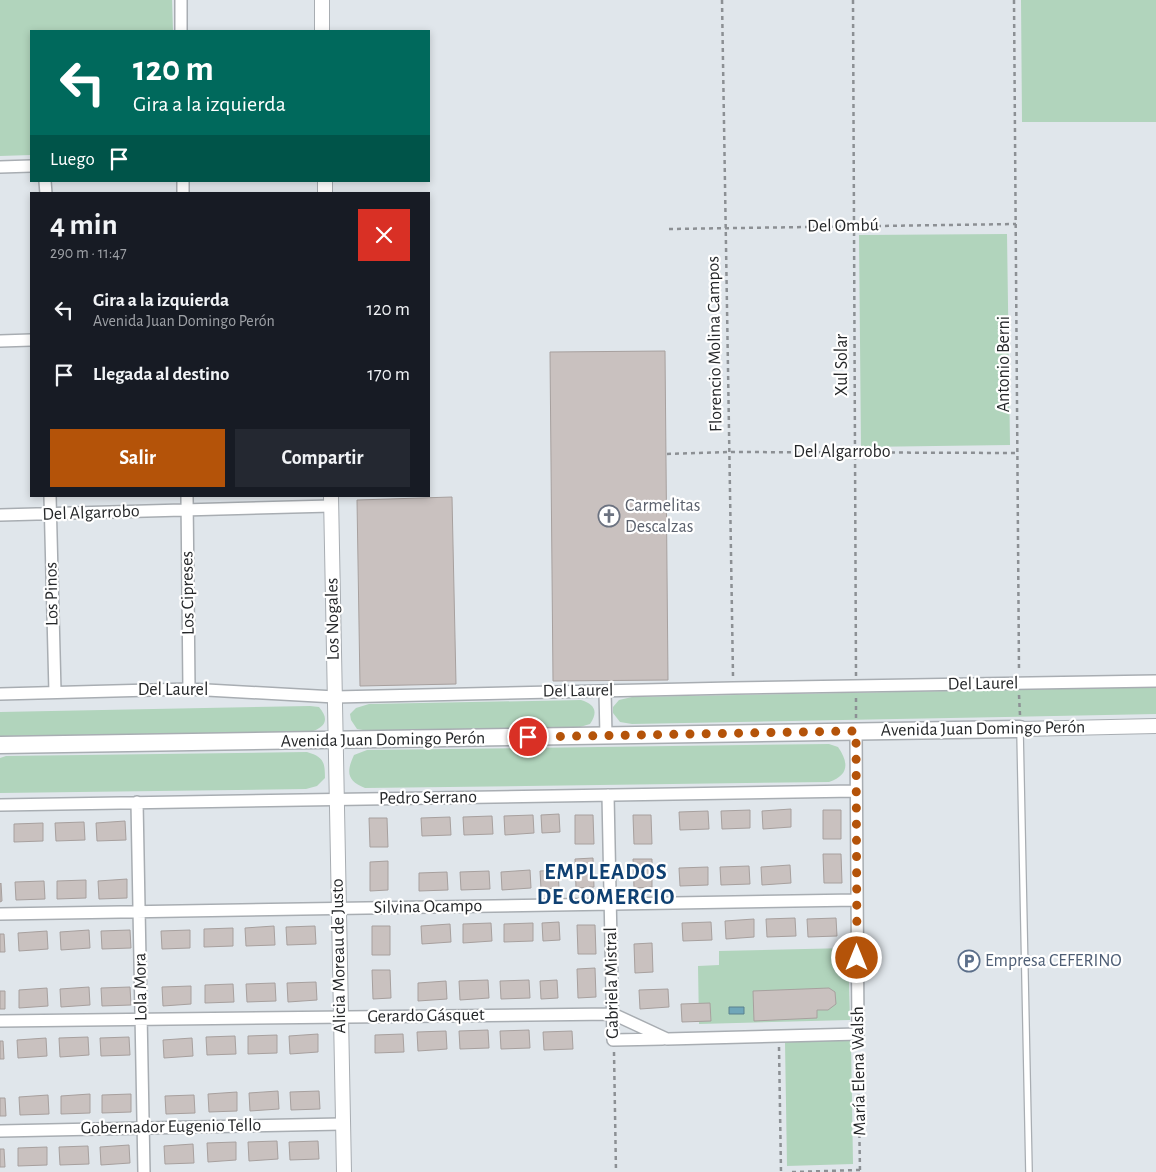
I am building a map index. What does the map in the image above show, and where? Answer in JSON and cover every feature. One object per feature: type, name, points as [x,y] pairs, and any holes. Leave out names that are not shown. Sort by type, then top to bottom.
[{"type":"main road","name":"Avenida Juan Domingo Perón","points":[[0,746],[1020,729]]},
{"type":"street","points":[[181,0],[181,30]]},
{"type":"street","points":[[322,0],[322,30]]},
{"type":"street","points":[[0,167],[30,166]]},
{"type":"street","points":[[0,341],[30,340]]},
{"type":"street","name":"Los Pinos","points":[[50,497],[55,692]]},
{"type":"street","name":"Los Cipreses","points":[[186,497],[188,689]]},
{"type":"street","name":"Del Algarrobo","points":[[0,515],[187,510],[331,501]]},
{"type":"street","name":"Los Nogales","points":[[331,501],[336,741]]},
{"type":"street","name":"Del Laurel","points":[[0,694],[188,689],[334,697],[1156,681]]},
{"type":"street","points":[[605,691],[606,736]]},
{"type":"street","name":"Avenida Juan Domingo Perón","points":[[1020,729],[1156,726]]},
{"type":"street","name":"María Elena Walsh","points":[[856,731],[858,1034]]},
{"type":"street","name":"Alicia Moreau de Justo","points":[[336,741],[344,1172]]},
{"type":"street","name":"Pedro Serrano","points":[[0,804],[856,791]]},
{"type":"street","name":"Gabriela Mistral","points":[[608,795],[613,1040]]},
{"type":"street","name":"Lola Mora","points":[[137,802],[144,1172]]},
{"type":"street","name":"Silvina Ocampo","points":[[0,914],[857,900]]},
{"type":"street","name":"Gerardo Gásquet","points":[[0,1021],[613,1014],[668,1039]]},
{"type":"street","name":"Gerardo Gásquet","points":[[613,1040],[858,1034]]},
{"type":"street","name":"Gobernador Eugenio Tello","points":[[0,1131],[342,1124]]},
{"type":"lane","points":[[1020,729],[1029,1172]]},
{"type":"path","name":"Florencio Molina Campos","points":[[722,0],[733,688]]},
{"type":"path","name":"Xul Solar","points":[[853,0],[856,731]]},
{"type":"path","name":"Antonio Berni","points":[[1014,0],[1020,729]]},
{"type":"path","name":"Del Ombú","points":[[669,229],[1016,224]]},
{"type":"path","name":"Del Algarrobo","points":[[668,454],[729,452],[1017,453]]},
{"type":"path","name":"María Elena Walsh","points":[[858,1034],[860,1171]]},
{"type":"path","points":[[779,1036],[781,1172]]},
{"type":"path","name":"Gabriela Mistral","points":[[613,1040],[616,1172]]},
{"type":"path","points":[[792,1172],[860,1171]]},
{"type":"green space","points":[[0,0],[172,0],[173,30],[30,30],[30,155],[0,156]]},
{"type":"green space","points":[[1021,0],[1156,0],[1156,122],[1022,122]]},
{"type":"green space","points":[[1007,234],[1010,445],[861,447],[859,235]]},
{"type":"green space","points":[[1156,687],[1156,714],[632,724],[620,722],[613,713],[613,707],[619,700],[632,697]]},
{"type":"green space","points":[[581,700],[592,706],[595,712],[590,724],[580,727],[369,731],[357,729],[351,720],[350,714],[356,708],[369,704]]},
{"type":"green space","points":[[319,707],[325,719],[320,728],[311,732],[0,736],[0,712]]},
{"type":"green space","points":[[829,744],[838,747],[842,753],[845,768],[840,776],[829,782],[365,788],[352,779],[349,771],[354,755],[367,750]]},
{"type":"green space","points":[[307,752],[322,760],[325,778],[317,786],[306,789],[0,793],[0,758],[6,756]]},
{"type":"green space","points":[[848,948],[850,1020],[699,1024],[698,966],[719,965],[719,951]]},
{"type":"green space","points":[[851,1040],[853,1164],[787,1166],[785,1042]]},
{"type":"water","points":[[729,1007],[744,1007],[744,1014],[729,1014]]},
{"type":"building","name":"Carmelitas Descalzas","points":[[665,351],[668,680],[553,681],[550,352]]},
{"type":"building","points":[[452,497],[456,684],[360,686],[357,500]]},
{"type":"building","points":[[791,809],[791,827],[763,829],[762,811]]},
{"type":"building","points":[[750,810],[750,828],[722,829],[721,811]]},
{"type":"building","points":[[823,810],[841,810],[841,839],[823,839]]},
{"type":"building","points":[[708,811],[709,829],[680,830],[679,812]]},
{"type":"building","points":[[559,814],[560,832],[542,833],[541,815]]},
{"type":"building","points":[[533,815],[534,833],[505,835],[504,816]]},
{"type":"building","points":[[575,815],[593,815],[594,844],[575,844]]},
{"type":"building","points":[[633,815],[651,815],[652,844],[634,844]]},
{"type":"building","points":[[492,816],[493,834],[464,835],[463,817]]},
{"type":"building","points":[[450,817],[451,835],[422,836],[421,818]]},
{"type":"building","points":[[369,818],[387,818],[388,847],[370,847]]},
{"type":"building","points":[[125,821],[126,840],[97,841],[96,823]]},
{"type":"building","points":[[84,822],[85,840],[56,841],[55,823]]},
{"type":"building","points":[[43,823],[43,841],[14,842],[14,824]]},
{"type":"building","points":[[823,854],[841,854],[842,883],[824,883]]},
{"type":"building","points":[[593,858],[594,887],[576,888],[575,859]]},
{"type":"building","points":[[633,859],[652,859],[652,887],[634,888]]},
{"type":"building","points":[[388,861],[388,890],[370,891],[370,862]]},
{"type":"building","points":[[790,865],[791,883],[762,885],[761,867]]},
{"type":"building","points":[[749,866],[750,884],[721,885],[720,867]]},
{"type":"building","points":[[708,867],[708,885],[680,886],[679,868]]},
{"type":"building","points":[[530,870],[531,888],[502,890],[501,872]]},
{"type":"building","points":[[558,870],[559,888],[541,889],[540,871]]},
{"type":"building","points":[[489,871],[490,889],[461,890],[460,872]]},
{"type":"building","points":[[447,872],[448,890],[419,891],[419,873]]},
{"type":"building","points":[[127,879],[127,898],[99,899],[98,881]]},
{"type":"building","points":[[86,880],[86,898],[57,899],[57,881]]},
{"type":"building","points":[[44,881],[45,899],[16,900],[15,882]]},
{"type":"building","points":[[0,884],[2,901],[0,902]]},
{"type":"building","points":[[795,918],[796,936],[767,937],[766,919]]},
{"type":"building","points":[[836,918],[837,936],[808,937],[807,919]]},
{"type":"building","points":[[754,919],[754,937],[726,939],[725,921]]},
{"type":"building","points":[[559,922],[560,940],[543,941],[542,923]]},
{"type":"building","points":[[711,922],[712,940],[683,941],[682,923]]},
{"type":"building","points":[[491,923],[492,941],[463,943],[463,924]]},
{"type":"building","points":[[533,923],[533,941],[504,942],[504,924]]},
{"type":"building","points":[[450,924],[451,942],[422,944],[421,926]]},
{"type":"building","points":[[577,925],[595,925],[596,954],[578,954]]},
{"type":"building","points":[[274,926],[275,945],[246,946],[245,928]]},
{"type":"building","points":[[315,926],[316,944],[287,945],[286,927]]},
{"type":"building","points":[[372,926],[390,926],[390,955],[372,955]]},
{"type":"building","points":[[233,928],[233,946],[204,947],[204,929]]},
{"type":"building","points":[[89,930],[90,948],[61,950],[60,932]]},
{"type":"building","points":[[130,930],[131,948],[102,949],[101,931]]},
{"type":"building","points":[[190,930],[190,948],[162,949],[161,931]]},
{"type":"building","points":[[47,931],[48,949],[19,951],[18,933]]},
{"type":"building","points":[[0,934],[4,934],[5,952],[0,952]]},
{"type":"building","points":[[652,943],[653,972],[635,973],[634,944]]},
{"type":"building","points":[[595,968],[596,997],[578,998],[577,969]]},
{"type":"building","points":[[372,970],[390,970],[391,998],[373,999]]},
{"type":"building","points":[[488,980],[489,998],[460,1000],[459,981]]},
{"type":"building","points":[[529,980],[530,998],[501,999],[500,981]]},
{"type":"building","points":[[557,980],[558,998],[541,999],[540,981]]},
{"type":"building","points":[[446,981],[447,999],[418,1001],[418,983]]},
{"type":"building","points":[[316,982],[317,1000],[288,1002],[287,983]]},
{"type":"building","points":[[275,983],[276,1001],[247,1002],[246,984]]},
{"type":"building","points":[[233,984],[234,1002],[205,1003],[205,985]]},
{"type":"building","points":[[191,986],[191,1004],[163,1006],[162,987]]},
{"type":"building","points":[[89,987],[90,1005],[61,1007],[60,989]]},
{"type":"building","points":[[130,987],[131,1005],[102,1006],[101,988]]},
{"type":"building","points":[[47,988],[48,1006],[19,1008],[19,990]]},
{"type":"building","points":[[829,988],[835,992],[836,1004],[828,1010],[817,1010],[817,1018],[754,1021],[753,991]]},
{"type":"building","points":[[668,989],[669,1007],[640,1009],[639,990]]},
{"type":"building","points":[[0,991],[5,991],[5,1009],[0,1009]]},
{"type":"building","points":[[710,1003],[711,1021],[682,1022],[681,1004]]},
{"type":"building","points":[[488,1030],[489,1048],[460,1049],[459,1031]]},
{"type":"building","points":[[529,1030],[530,1048],[501,1049],[500,1031]]},
{"type":"building","points":[[446,1031],[447,1049],[418,1051],[417,1032]]},
{"type":"building","points":[[572,1031],[573,1049],[544,1050],[543,1032]]},
{"type":"building","points":[[318,1034],[318,1052],[290,1054],[289,1036]]},
{"type":"building","points":[[403,1034],[404,1052],[375,1053],[375,1035]]},
{"type":"building","points":[[277,1035],[277,1053],[248,1054],[248,1036]]},
{"type":"building","points":[[235,1036],[236,1054],[207,1055],[206,1037]]},
{"type":"building","points":[[88,1037],[89,1055],[60,1057],[59,1038]]},
{"type":"building","points":[[129,1037],[130,1055],[101,1056],[100,1038]]},
{"type":"building","points":[[46,1038],[47,1056],[18,1058],[17,1040]]},
{"type":"building","points":[[192,1038],[193,1056],[164,1058],[163,1040]]},
{"type":"building","points":[[0,1041],[3,1041],[4,1059],[0,1059]]},
{"type":"building","points":[[278,1091],[279,1109],[250,1111],[249,1093]]},
{"type":"building","points":[[319,1091],[320,1109],[291,1110],[290,1092]]},
{"type":"building","points":[[237,1092],[237,1111],[209,1112],[208,1094]]},
{"type":"building","points":[[90,1094],[90,1113],[61,1114],[61,1096]]},
{"type":"building","points":[[131,1094],[131,1112],[102,1113],[102,1095]]},
{"type":"building","points":[[48,1095],[49,1114],[20,1115],[19,1097]]},
{"type":"building","points":[[194,1095],[195,1113],[166,1114],[165,1096]]},
{"type":"building","points":[[0,1098],[5,1098],[6,1116],[0,1116]]},
{"type":"building","points":[[277,1141],[278,1159],[249,1161],[248,1142]]},
{"type":"building","points":[[318,1141],[319,1159],[290,1160],[289,1142]]},
{"type":"building","points":[[236,1142],[236,1160],[208,1162],[207,1143]]},
{"type":"building","points":[[193,1144],[194,1163],[165,1164],[164,1146]]},
{"type":"building","points":[[129,1145],[130,1163],[101,1165],[100,1147]]},
{"type":"building","points":[[88,1146],[89,1164],[60,1165],[59,1147]]},
{"type":"building","points":[[47,1147],[47,1165],[18,1166],[18,1148]]},
{"type":"building","points":[[0,1149],[4,1149],[5,1167],[0,1167]]},
{"type":"place","name":"Carmelitas Descalzas","points":[[609,516]]},
{"type":"place","name":"Empresa CEFERINO","points":[[969,961]]},
{"type":"district","name":"EMPLEADOS DE COMERCIO","points":[[606,884]]},
{"type":"route","points":[[528,737],[856,731],[857,958]]}]
